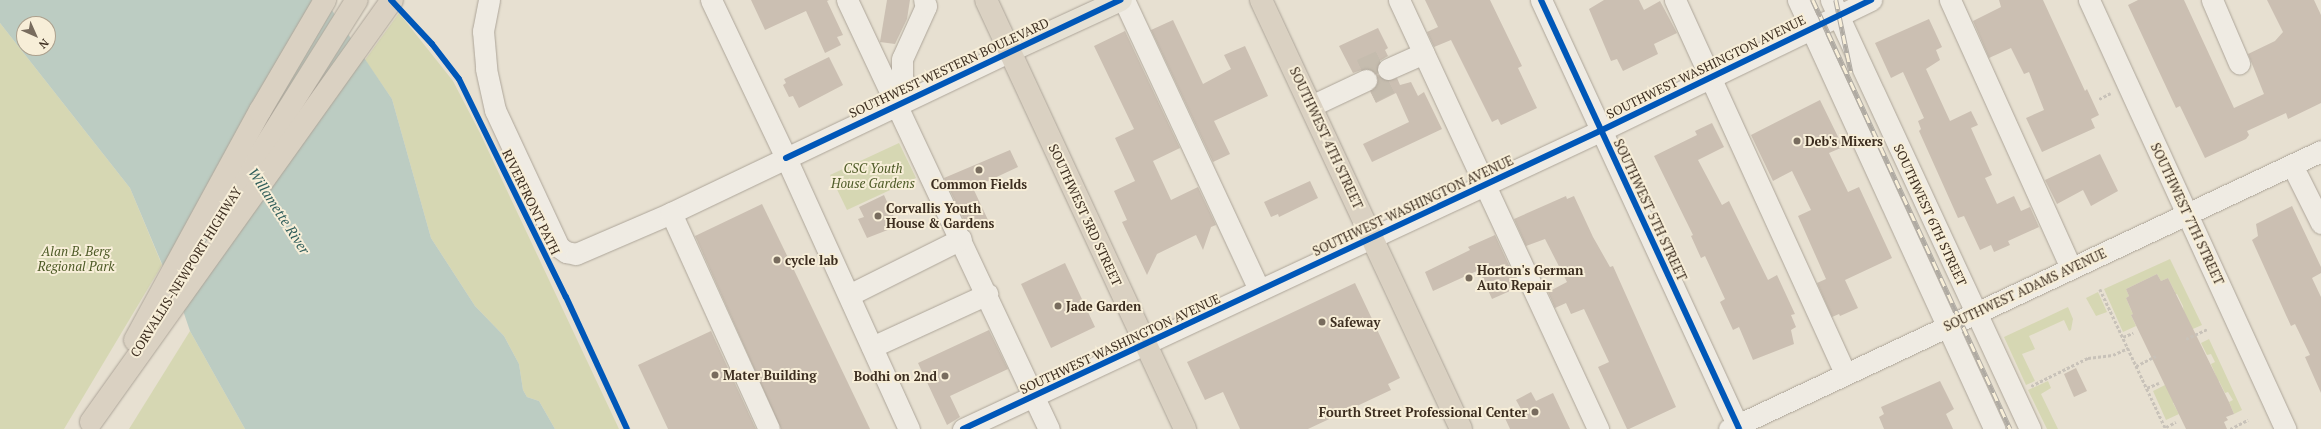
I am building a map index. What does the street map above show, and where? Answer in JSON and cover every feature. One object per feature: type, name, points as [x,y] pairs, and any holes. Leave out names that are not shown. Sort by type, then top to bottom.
[{"type":"highway","points":[[90,425],[260,111],[325,0]]},
{"type":"highway","name":"CORVALLIS-NEWPORT HIGHWAY","points":[[90,425],[357,0]]},
{"type":"highway","points":[[90,425],[392,0]]},
{"type":"highway","name":"SOUTHWEST 3RD STREET","points":[[986,0],[1185,429]]},
{"type":"highway","name":"SOUTHWEST 4TH STREET","points":[[1261,0],[1461,429]]},
{"type":"main road","name":"SOUTHWEST WESTERN BOULEVARD","points":[[1010,51],[1121,0]]},
{"type":"street","name":"SOUTHWEST WESTERN BOULEVARD","points":[[489,0],[483,31],[486,69],[494,110],[559,247],[566,252],[576,254],[671,212],[1010,51]]},
{"type":"street","points":[[711,0],[786,158],[909,429]]},
{"type":"street","points":[[847,0],[904,101],[961,239],[1049,429]]},
{"type":"street","points":[[904,101],[902,59],[926,6],[924,0]]},
{"type":"street","points":[[1124,0],[1259,290]]},
{"type":"street","points":[[1399,0],[1598,429]]},
{"type":"street","name":"SOUTHWEST 5TH STREET","points":[[1541,0],[1602,130],[1735,428]]},
{"type":"street","points":[[1675,0],[1845,373]]},
{"type":"street","points":[[1798,0],[1994,429]]},
{"type":"street","name":"SOUTHWEST WASHINGTON AVENUE","points":[[963,429],[1146,345],[1371,237],[1602,130],[1811,29],[1834,8],[1871,0]]},
{"type":"street","points":[[1950,0],[2071,268]]},
{"type":"street","name":"SOUTHWEST 7TH STREET","points":[[2089,0],[2285,429]]},
{"type":"street","points":[[2212,0],[2239,63]]},
{"type":"street","name":"SOUTHWEST 6TH STREET","points":[[1834,8],[2030,429]]},
{"type":"street","points":[[1390,69],[1424,53]]},
{"type":"street","points":[[1311,107],[1366,80],[1311,107]]},
{"type":"street","name":"SOUTHWEST ADAMS AVENUE","points":[[1735,428],[1845,373],[2321,151]]},
{"type":"street","points":[[2292,165],[2321,223]]},
{"type":"street","points":[[671,212],[770,429]]},
{"type":"street","points":[[849,295],[961,239]]},
{"type":"street","points":[[872,347],[987,294]]},
{"type":"path","points":[[2100,289],[2166,428],[2176,422]]},
{"type":"path","points":[[2186,339],[2207,329]]},
{"type":"path","points":[[2123,337],[2133,333]]},
{"type":"path","points":[[2025,389],[2088,358],[2113,355],[2128,348]]},
{"type":"path","points":[[2136,366],[2156,356]]},
{"type":"path","points":[[2147,388],[2159,383]]},
{"type":"path","points":[[2230,429],[2248,420]]},
{"type":"green space","points":[[399,13],[453,81],[480,133],[619,429],[555,429],[539,401],[527,397],[523,390],[519,364],[504,336],[475,306],[431,238],[392,99],[365,60]]},
{"type":"green space","name":"Alan B. Berg Regional Park","points":[[0,23],[16,43],[16,56],[26,56],[130,188],[162,265],[64,429],[0,429]]},
{"type":"green space","name":"CSC Youth House Gardens","points":[[899,143],[916,178],[847,210],[830,175]]},
{"type":"green space","points":[[2170,259],[2202,325],[2186,332],[2183,306],[2177,294],[2169,297],[2175,292],[2168,278],[2161,281],[2157,274],[2126,289],[2129,296],[2126,298],[2132,312],[2139,311],[2131,315],[2136,326],[2123,332],[2104,289]]},
{"type":"green space","points":[[2098,292],[2107,312],[2096,316],[2086,298]]},
{"type":"green space","points":[[2068,307],[2073,319],[2071,330],[2069,331],[2064,320],[2029,336],[2035,349],[2022,354],[2035,381],[2026,385],[2004,337]]},
{"type":"green space","points":[[190,331],[245,429],[129,429]]},
{"type":"green space","points":[[2209,339],[2242,410],[2234,414],[2229,402],[2233,400],[2228,392],[2225,393],[2219,381],[2211,385],[2209,379],[2216,376],[2211,364],[2215,362],[2211,354],[2207,355],[2201,343]]},
{"type":"green space","points":[[2048,381],[2051,388],[2041,394],[2058,429],[2047,429],[2028,390]]},
{"type":"green space","points":[[2165,385],[2180,399],[2173,403],[2179,414],[2166,420],[2153,391]]},
{"type":"water","name":"Willamette River","points":[[0,0],[325,0],[392,99],[431,238],[475,306],[504,336],[519,364],[523,390],[527,397],[539,401],[555,429],[245,429],[190,331],[177,293],[167,276],[130,188],[26,56],[56,56],[56,16],[16,16],[16,43],[0,23]]},
{"type":"building","points":[[751,0],[829,0],[827,1],[843,35],[837,37],[841,45],[825,53],[806,11],[765,30]]},
{"type":"building","points":[[887,0],[910,0],[907,19],[895,44],[880,42]]},
{"type":"building","points":[[1425,0],[1490,0],[1522,66],[1518,68],[1537,108],[1501,125],[1498,119],[1492,122],[1451,40],[1434,47],[1427,32],[1438,27]]},
{"type":"building","points":[[1604,0],[1639,0],[1644,10],[1660,1],[1677,33],[1654,44],[1658,54],[1623,71],[1617,59],[1611,61],[1589,9]]},
{"type":"building","points":[[1999,0],[2043,0],[2085,91],[2087,89],[2099,115],[2091,119],[2095,128],[2042,152],[2026,118],[2044,110],[2029,72],[2024,74],[2011,48],[1989,58],[1973,21],[2001,7]]},
{"type":"building","points":[[2138,0],[2184,0],[2234,108],[2264,94],[2248,54],[2275,41],[2283,32],[2267,0],[2314,0],[2321,15],[2321,103],[2288,119],[2286,113],[2247,131],[2249,135],[2246,139],[2205,158],[2180,106],[2176,108],[2128,5]]},
{"type":"building","points":[[1929,19],[1942,47],[1936,50],[1940,60],[1926,69],[1950,121],[1971,111],[1978,125],[1971,128],[1992,175],[1985,178],[1997,204],[2014,196],[2021,211],[2030,207],[2039,227],[2008,241],[2010,245],[1994,252],[1991,245],[1980,250],[1964,216],[1958,218],[1919,131],[1921,129],[1918,121],[1924,118],[1903,72],[1891,78],[1875,43]]},
{"type":"building","points":[[1173,20],[1203,84],[1231,69],[1224,55],[1245,46],[1268,96],[1214,121],[1230,154],[1213,162],[1151,30]]},
{"type":"building","points":[[1378,28],[1388,48],[1385,50],[1388,56],[1378,62],[1377,74],[1386,81],[1397,78],[1400,85],[1411,82],[1418,96],[1424,92],[1442,129],[1372,162],[1363,144],[1409,122],[1396,93],[1376,103],[1370,91],[1376,86],[1377,75],[1367,68],[1353,73],[1339,46]]},
{"type":"building","points":[[1125,31],[1180,148],[1153,161],[1171,200],[1198,187],[1216,225],[1211,227],[1203,250],[1196,235],[1157,254],[1147,275],[1122,222],[1127,220],[1114,191],[1135,181],[1115,138],[1134,129],[1094,46]]},
{"type":"building","points":[[829,57],[843,85],[799,108],[793,96],[789,97],[783,85],[786,83],[784,79]]},
{"type":"building","points":[[1820,100],[1843,147],[1829,153],[1848,192],[1859,187],[1892,258],[1845,280],[1858,308],[1840,316],[1839,314],[1832,317],[1817,283],[1826,279],[1798,216],[1811,210],[1792,171],[1773,181],[1751,135]]},
{"type":"building","points":[[1712,123],[1724,147],[1698,160],[1722,205],[1729,201],[1768,280],[1777,275],[1795,314],[1791,315],[1796,327],[1791,330],[1794,344],[1753,360],[1739,327],[1733,330],[1720,302],[1725,299],[1705,256],[1701,258],[1691,236],[1693,235],[1654,156],[1697,135],[1695,131]]},
{"type":"building","points":[[1010,150],[1018,167],[973,188],[988,220],[969,230],[944,178]]},
{"type":"building","points":[[2100,154],[2118,191],[2091,206],[2083,190],[2057,204],[2045,180]]},
{"type":"building","points":[[1310,181],[1318,198],[1279,217],[1278,214],[1271,217],[1264,202]]},
{"type":"building","points":[[884,195],[898,226],[867,238],[858,219],[864,217],[859,207]]},
{"type":"building","points":[[1566,196],[1567,199],[1574,196],[1593,237],[1610,267],[1613,266],[1676,407],[1629,429],[1627,429],[1598,367],[1609,362],[1584,309],[1571,314],[1566,303],[1555,308],[1548,292],[1567,282],[1545,239],[1526,246],[1514,219]]},
{"type":"building","points":[[762,204],[870,429],[781,429],[695,236]]},
{"type":"building","points":[[2292,206],[2321,267],[2321,273],[2312,278],[2321,297],[2321,393],[2305,357],[2310,355],[2295,324],[2291,326],[2252,240],[2258,236],[2256,224]]},
{"type":"building","points":[[1495,235],[1519,287],[1492,299],[1479,270],[1433,291],[1425,272],[1470,250],[1468,247]]},
{"type":"building","points":[[1065,263],[1095,327],[1051,348],[1021,284]]},
{"type":"building","points":[[2157,274],[2161,281],[2168,278],[2229,402],[2234,414],[2226,417],[2228,420],[2224,422],[2227,429],[2186,429],[2131,315],[2133,314],[2126,298],[2129,296],[2126,289]]},
{"type":"building","name":"Safeway","points":[[1355,283],[1400,378],[1388,384],[1391,390],[1308,429],[1240,429],[1223,392],[1205,400],[1187,362]]},
{"type":"building","points":[[989,330],[1008,369],[950,396],[960,417],[947,425],[918,363]]},
{"type":"building","name":"Mater Building","points":[[711,331],[756,429],[668,429],[638,365]]},
{"type":"building","points":[[2076,368],[2087,391],[2074,397],[2064,374]]},
{"type":"building","points":[[1940,381],[1954,409],[1946,414],[1953,429],[1884,429],[1879,417],[1884,414],[1881,407]]},
{"type":"building","name":"Fourth Street Professional Center","points":[[1531,392],[1536,401],[1553,393],[1570,429],[1510,429],[1504,416],[1521,409],[1516,400]]},
{"type":"tunnel","points":[[1361,69],[1388,57]]},
{"type":"tunnel","points":[[1371,92],[1394,81]]},
{"type":"railway","points":[[1813,0],[2010,429]]},
{"type":"railway","points":[[1836,0],[1851,72]]},
{"type":"cycle path","name":"RIVERFRONT PATH","points":[[391,0],[432,44],[459,79],[566,297],[627,429]]},
{"type":"cycle path","points":[[786,158],[1121,0]]},
{"type":"cycle path","points":[[1541,0],[1739,429]]},
{"type":"cycle path","points":[[963,429],[1602,130],[1871,0]]},
{"type":"place","name":"Deb's Mixers","points":[[1797,141]]},
{"type":"place","name":"Common Fields","points":[[979,170]]},
{"type":"place","name":"Corvallis Youth House & Gardens","points":[[878,216]]},
{"type":"place","name":"cycle lab","points":[[777,260]]},
{"type":"place","name":"Horton's German Auto Repair","points":[[1469,278]]},
{"type":"place","name":"Jade Garden","points":[[1058,306]]},
{"type":"place","name":"Safeway","points":[[1322,322]]},
{"type":"place","name":"Mater Building","points":[[715,375]]},
{"type":"place","name":"Bodhi on 2nd","points":[[945,376]]},
{"type":"place","name":"Fourth Street Professional Center","points":[[1535,412]]}]
